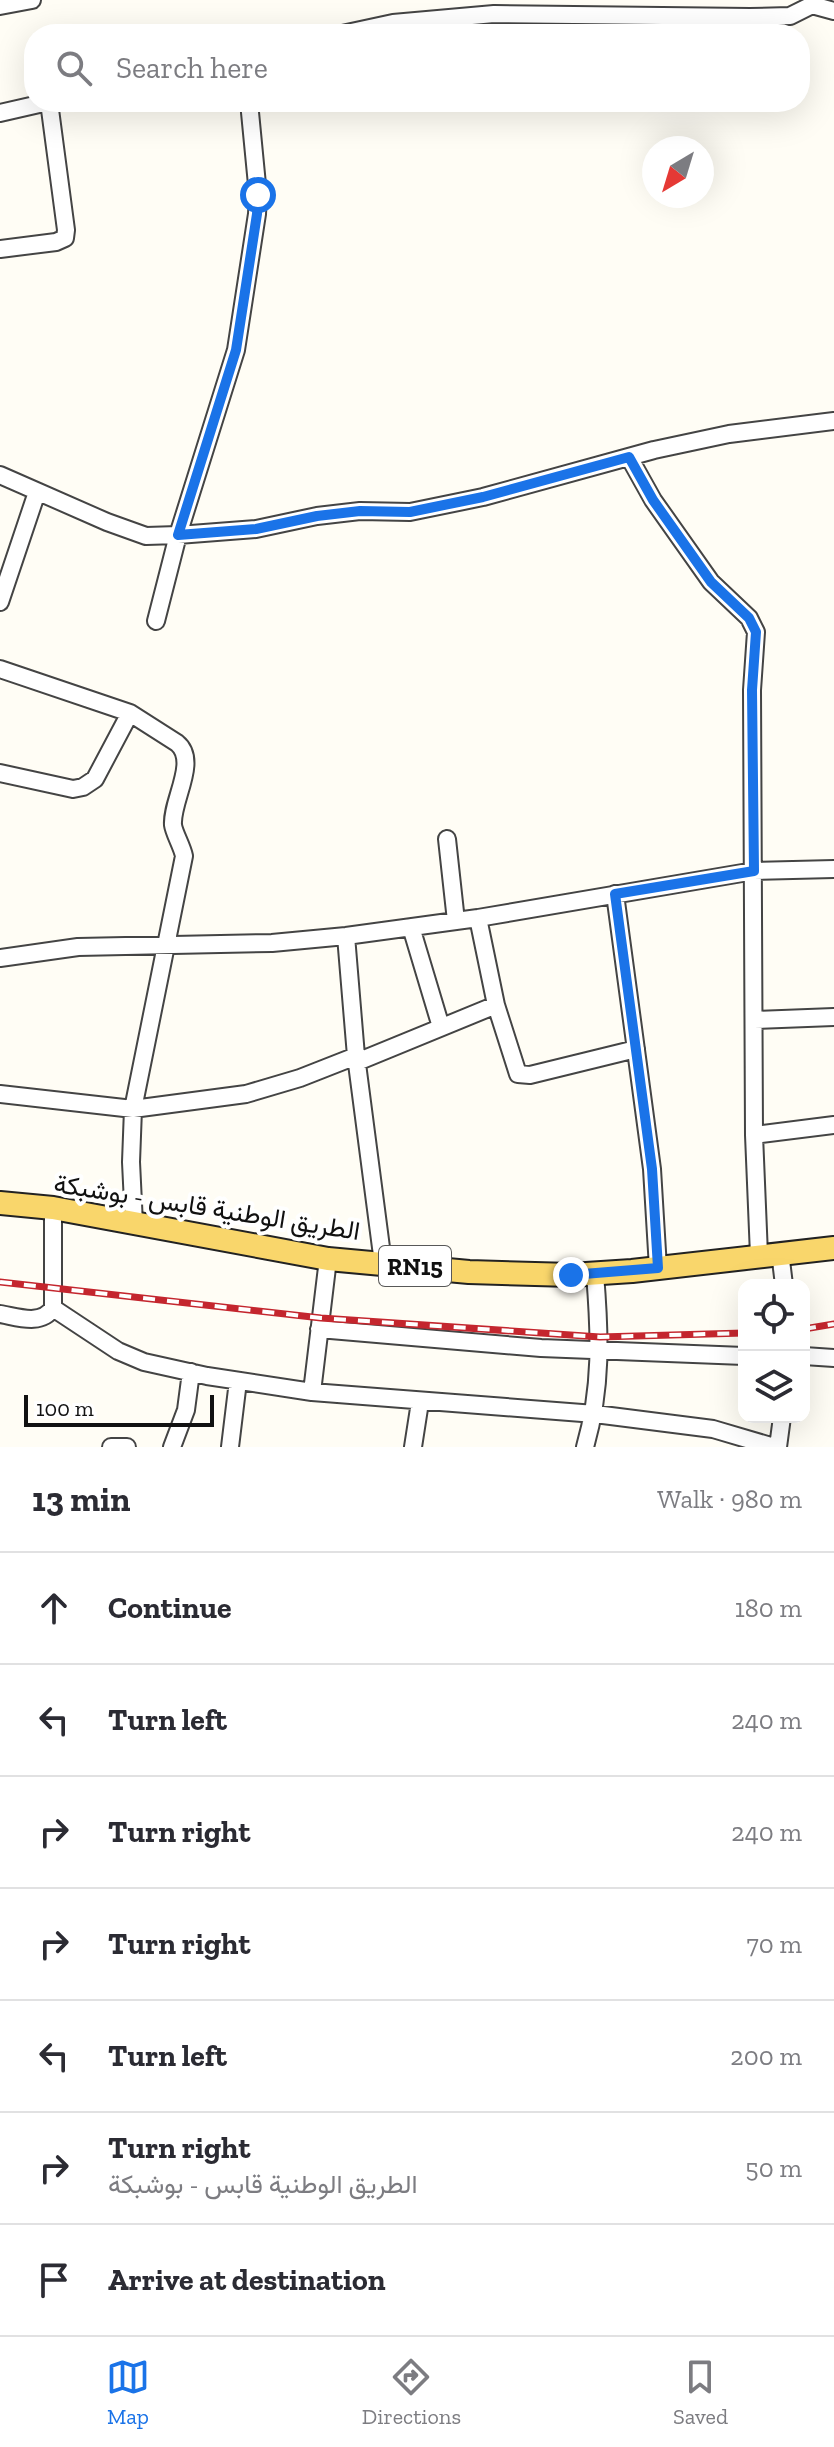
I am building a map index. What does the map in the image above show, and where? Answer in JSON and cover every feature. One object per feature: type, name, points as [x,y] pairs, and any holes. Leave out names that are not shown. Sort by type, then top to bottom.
[{"type":"main road","name":"الطريق الوطنية قابس - بوشبكة","points":[[0,1203],[53,1208],[328,1259],[485,1273],[595,1274],[834,1248]]},
{"type":"street","points":[[0,6],[32,0]]},
{"type":"street","points":[[388,24],[494,14],[790,16],[812,5],[834,11]]},
{"type":"street","points":[[0,113],[24,108]]},
{"type":"street","points":[[0,249],[56,242],[65,238],[49,112]]},
{"type":"street","points":[[156,621],[178,535],[236,350],[258,195],[250,112]]},
{"type":"street","points":[[0,475],[146,536],[178,535],[256,529],[317,516],[360,511],[410,512],[483,497],[629,457],[729,434],[834,421]]},
{"type":"street","points":[[629,457],[653,500],[711,582],[749,618],[756,632],[752,690],[754,1135],[770,1253],[781,1279]]},
{"type":"street","points":[[0,602],[37,492]]},
{"type":"street","points":[[0,669],[130,713],[177,743],[185,755],[173,826],[184,856],[133,1109],[131,1162],[134,1224]]},
{"type":"street","points":[[0,773],[73,789],[83,787],[95,779],[130,713]]},
{"type":"street","points":[[447,839],[456,921]]},
{"type":"street","points":[[0,958],[78,947],[272,943],[346,936],[478,918],[754,871],[834,869]]},
{"type":"street","points":[[615,894],[652,1169],[658,1268]]},
{"type":"street","points":[[478,918],[496,1005],[518,1074],[530,1075],[636,1049]]},
{"type":"street","points":[[411,927],[441,1027]]},
{"type":"street","points":[[346,936],[357,1059],[383,1263]]},
{"type":"street","points":[[0,1094],[133,1109],[246,1094],[357,1059],[496,1005]]},
{"type":"street","points":[[754,1020],[834,1017]]},
{"type":"street","points":[[754,1135],[834,1125]]},
{"type":"street","points":[[0,1314],[36,1319],[48,1316],[53,1308],[53,1208]]},
{"type":"street","points":[[312,1392],[328,1259]]},
{"type":"street","points":[[585,1447],[595,1414],[600,1337],[595,1274]]},
{"type":"street","points":[[53,1308],[118,1351],[144,1362],[238,1381],[312,1392],[420,1402],[595,1414],[713,1429],[776,1447],[781,1423]]},
{"type":"street","points":[[319,1329],[599,1351],[738,1356]]},
{"type":"street","points":[[810,1356],[834,1358]]},
{"type":"street","points":[[172,1447],[186,1410],[191,1372]]},
{"type":"street","points":[[230,1447],[238,1381]]},
{"type":"street","points":[[413,1447],[420,1402]]},
{"type":"street","points":[[111,1447],[127,1447]]},
{"type":"railway","points":[[0,1282],[321,1318],[600,1337],[738,1333]]},
{"type":"railway","points":[[810,1328],[834,1324]]},
{"type":"route","points":[[258,195],[236,350],[178,535],[256,529],[317,516],[360,511],[410,512],[483,497],[629,457],[653,500],[711,582],[749,618],[756,632],[752,658],[754,871],[615,894],[652,1169],[658,1268],[571,1275]]}]
